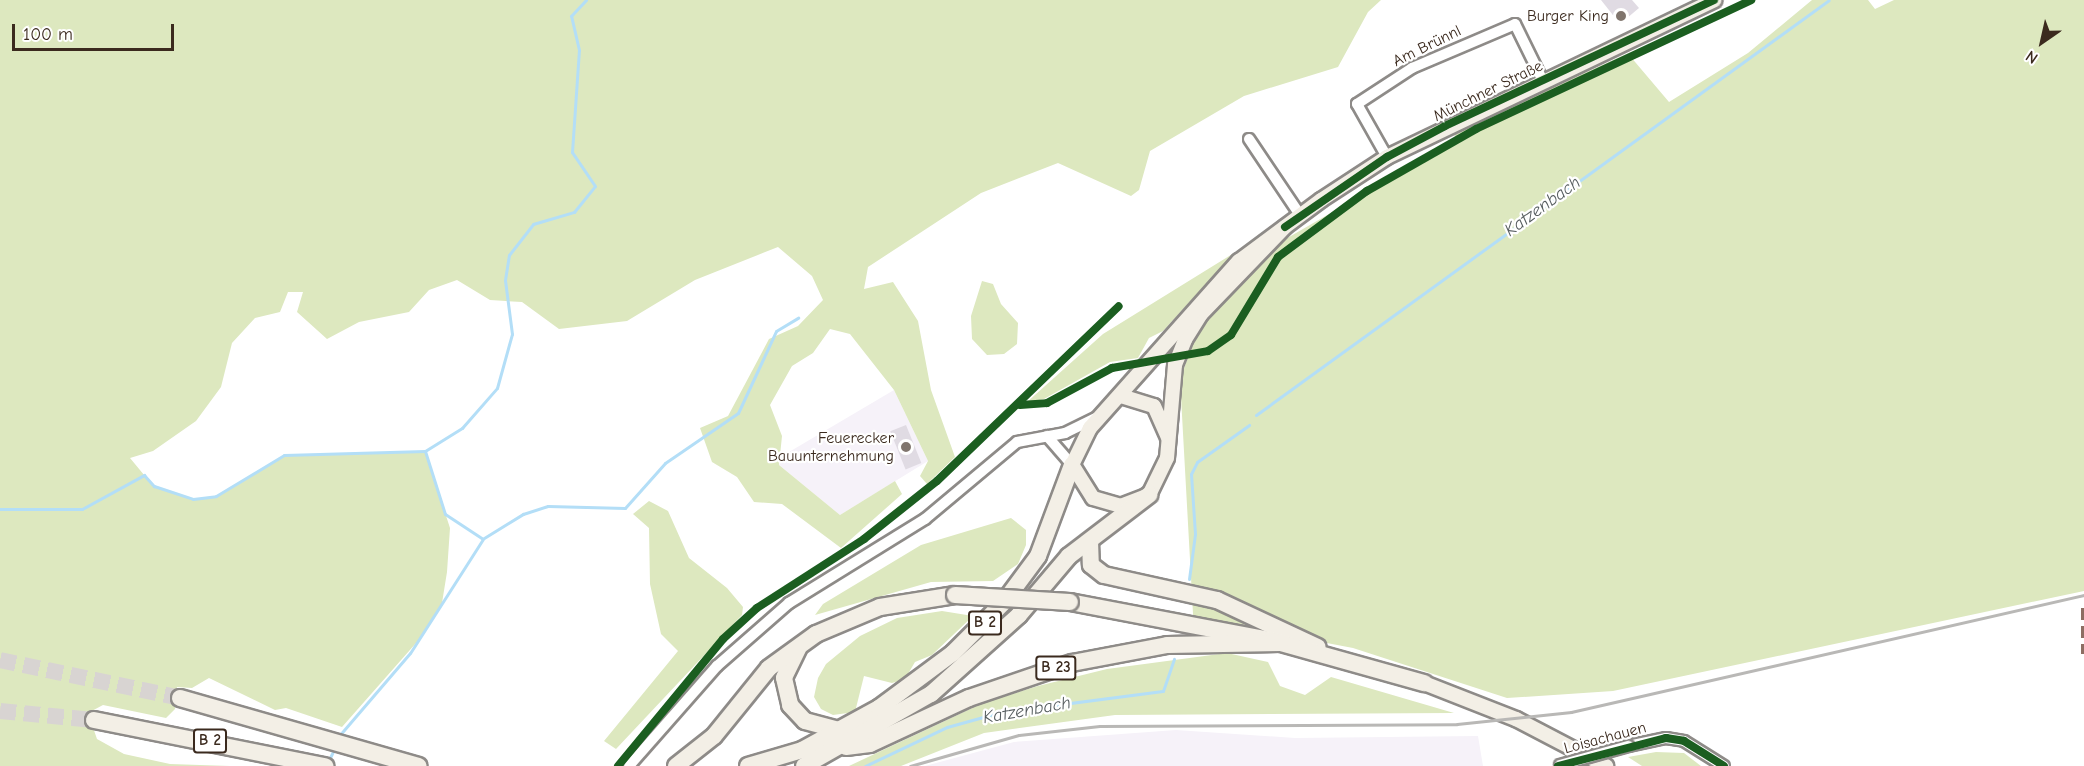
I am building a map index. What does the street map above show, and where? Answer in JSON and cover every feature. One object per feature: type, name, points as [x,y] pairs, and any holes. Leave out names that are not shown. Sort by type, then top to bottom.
[{"type":"highway","name":"B 2","points":[[748,766],[802,750],[921,679],[1004,602],[1052,529],[1072,465]]},
{"type":"highway","name":"B 2","points":[[804,766],[846,747],[965,667],[1090,541],[1149,495]]},
{"type":"highway","name":"B 23","points":[[1090,541],[1091,565],[1104,575],[1216,600],[1292,631],[1332,655]]},
{"type":"highway","name":"B 23","points":[[676,766],[714,736],[758,680],[801,644],[880,607],[956,595],[1070,602],[1280,643],[1332,655],[1424,683]]},
{"type":"highway","name":"B 23","points":[[846,747],[870,744],[979,694],[1072,663],[1167,645],[1280,643]]},
{"type":"highway","points":[[801,644],[784,678],[786,696],[805,721],[838,730]]},
{"type":"highway","name":"B 2","points":[[180,698],[418,766]]},
{"type":"highway","name":"B 2","points":[[94,720],[325,766]]},
{"type":"main road","name":"Münchner Straße","points":[[1285,227],[1387,157],[1542,79],[1714,0]]},
{"type":"main road","name":"B 2","points":[[1072,465],[1099,416],[1121,396],[1176,327],[1239,261],[1285,227]]},
{"type":"main road","name":"B 2","points":[[1149,495],[1165,468],[1170,442],[1175,365],[1185,340],[1202,314],[1285,227]]},
{"type":"main road","points":[[1121,396],[1154,406],[1170,442]]},
{"type":"main road","points":[[1072,465],[1087,492],[1106,505],[1121,506],[1149,495]]},
{"type":"main road","name":"B 23","points":[[1424,683],[1516,719],[1606,766]]},
{"type":"street","name":"Am Brünnl","points":[[1387,157],[1357,104],[1412,68],[1515,24],[1542,79]]},
{"type":"street","points":[[1249,139],[1300,215]]},
{"type":"street","points":[[629,766],[717,666],[789,603],[925,519],[1017,442],[1047,436],[1099,416]]},
{"type":"street","points":[[1047,436],[1072,465]]},
{"type":"street","name":"Loisachauen","points":[[1559,766],[1628,746],[1666,738],[1684,741],[1724,766]]},
{"type":"shaded area","points":[[894,390],[928,461],[840,515],[779,465],[789,452]]},
{"type":"shaded area","points":[[1176,730],[1295,738],[1478,736],[1483,766],[925,766],[1014,742]]},
{"type":"green space","points":[[0,0],[1381,0],[1368,12],[1338,67],[1244,96],[1150,151],[1139,190],[1131,196],[1058,163],[981,193],[868,267],[864,289],[893,282],[918,321],[931,390],[955,457],[927,484],[920,476],[928,461],[894,390],[850,334],[830,329],[813,353],[792,366],[770,405],[782,436],[779,465],[840,515],[895,481],[902,494],[841,548],[782,504],[754,502],[737,477],[712,462],[700,428],[728,416],[769,339],[798,326],[823,300],[812,276],[778,247],[695,280],[627,321],[559,329],[522,302],[490,300],[457,280],[429,290],[409,312],[359,322],[327,339],[297,312],[303,292],[288,292],[280,312],[255,318],[232,343],[221,387],[196,421],[153,451],[130,458],[154,487],[193,499],[216,496],[284,455],[425,451],[450,528],[442,603],[424,634],[342,727],[286,708],[275,710],[209,678],[192,688],[177,687],[175,709],[166,718],[103,705],[88,713],[97,739],[124,754],[170,764],[230,766],[0,766]]},
{"type":"green space","points":[[1812,0],[1868,0],[1875,9],[1894,0],[2084,0],[2084,591],[1613,691],[1507,698],[1353,648],[1285,635],[1194,632],[1180,379],[1201,322],[1277,244],[1476,129],[1630,56],[1669,102],[1748,53]]},
{"type":"green space","points":[[1633,51],[1457,137],[1454,135],[1497,113]]},
{"type":"green space","points":[[1234,253],[1163,331],[1149,338],[1138,358],[1110,362],[1044,399],[1026,403],[1103,334]]},
{"type":"green space","points":[[982,281],[993,284],[1001,304],[1018,323],[1017,344],[1004,354],[987,355],[972,339],[971,316]]},
{"type":"green space","points":[[649,501],[668,511],[689,558],[727,588],[743,607],[742,615],[616,749],[604,741],[678,651],[661,634],[650,584],[649,528],[633,514]]},
{"type":"green space","points":[[1011,518],[1026,530],[1026,545],[1018,564],[993,581],[931,582],[815,615],[823,604],[921,545]]},
{"type":"green space","points":[[942,611],[973,616],[932,655],[915,662],[905,679],[892,683],[864,676],[855,712],[833,715],[821,709],[814,697],[818,678],[826,664],[860,636],[897,618]]},
{"type":"green space","points":[[1227,653],[1268,662],[1280,686],[1305,695],[1331,677],[1454,713],[1115,715],[984,733],[901,766],[849,766],[983,703],[1038,686],[1107,669]]},
{"type":"green space","points":[[1656,752],[1684,753],[1701,766],[1642,766],[1628,757]]},
{"type":"building","name":"Burger King","points":[[1601,0],[1632,0],[1639,8],[1620,24]]},
{"type":"building","name":"Feuerecker Bauunternehmung","points":[[906,425],[921,463],[906,469],[890,431]]},
{"type":"waterway","points":[[425,451],[462,428],[497,388],[512,334],[505,280],[509,255],[533,224],[574,212],[595,186],[572,152],[579,50],[571,16],[586,0]]},
{"type":"waterway","name":"Katzenbach","points":[[1256,415],[1829,0]]},
{"type":"waterway","points":[[484,538],[523,514],[548,506],[625,508],[665,463],[738,413],[776,331],[798,318]]},
{"type":"waterway","name":"Katzenbach","points":[[1189,579],[1195,534],[1191,474],[1197,462],[1249,425]]},
{"type":"waterway","points":[[0,509],[82,509],[144,475],[154,486],[193,499],[216,496],[284,455],[425,451],[445,514],[483,539],[410,653],[338,737]]},
{"type":"waterway","name":"Katzenbach","points":[[865,766],[947,727],[1001,712],[1163,691],[1174,659]]},
{"type":"waterway","points":[[328,762],[334,749]]},
{"type":"tunnel","points":[[0,660],[180,698]]},
{"type":"tunnel","points":[[0,711],[94,720]]},
{"type":"railway","points":[[910,766],[1019,735],[1100,726],[1457,724],[1571,712],[2084,595]]},
{"type":"marked path","points":[[2084,608],[2084,654]]},
{"type":"cycle path","points":[[1285,227],[1387,157],[1445,126],[1714,0]]},
{"type":"cycle path","points":[[1020,405],[1047,403],[1112,368],[1208,351],[1231,335],[1278,257],[1367,191],[1476,129],[1751,0]]},
{"type":"cycle path","points":[[618,766],[723,639],[757,608],[864,539],[937,481],[1119,306]]},
{"type":"cycle path","points":[[1558,766],[1666,738],[1684,741],[1724,766]]},
{"type":"place","name":"Burger King","points":[[1621,16]]},
{"type":"place","name":"Feuerecker Bauunternehmung","points":[[906,447]]}]
